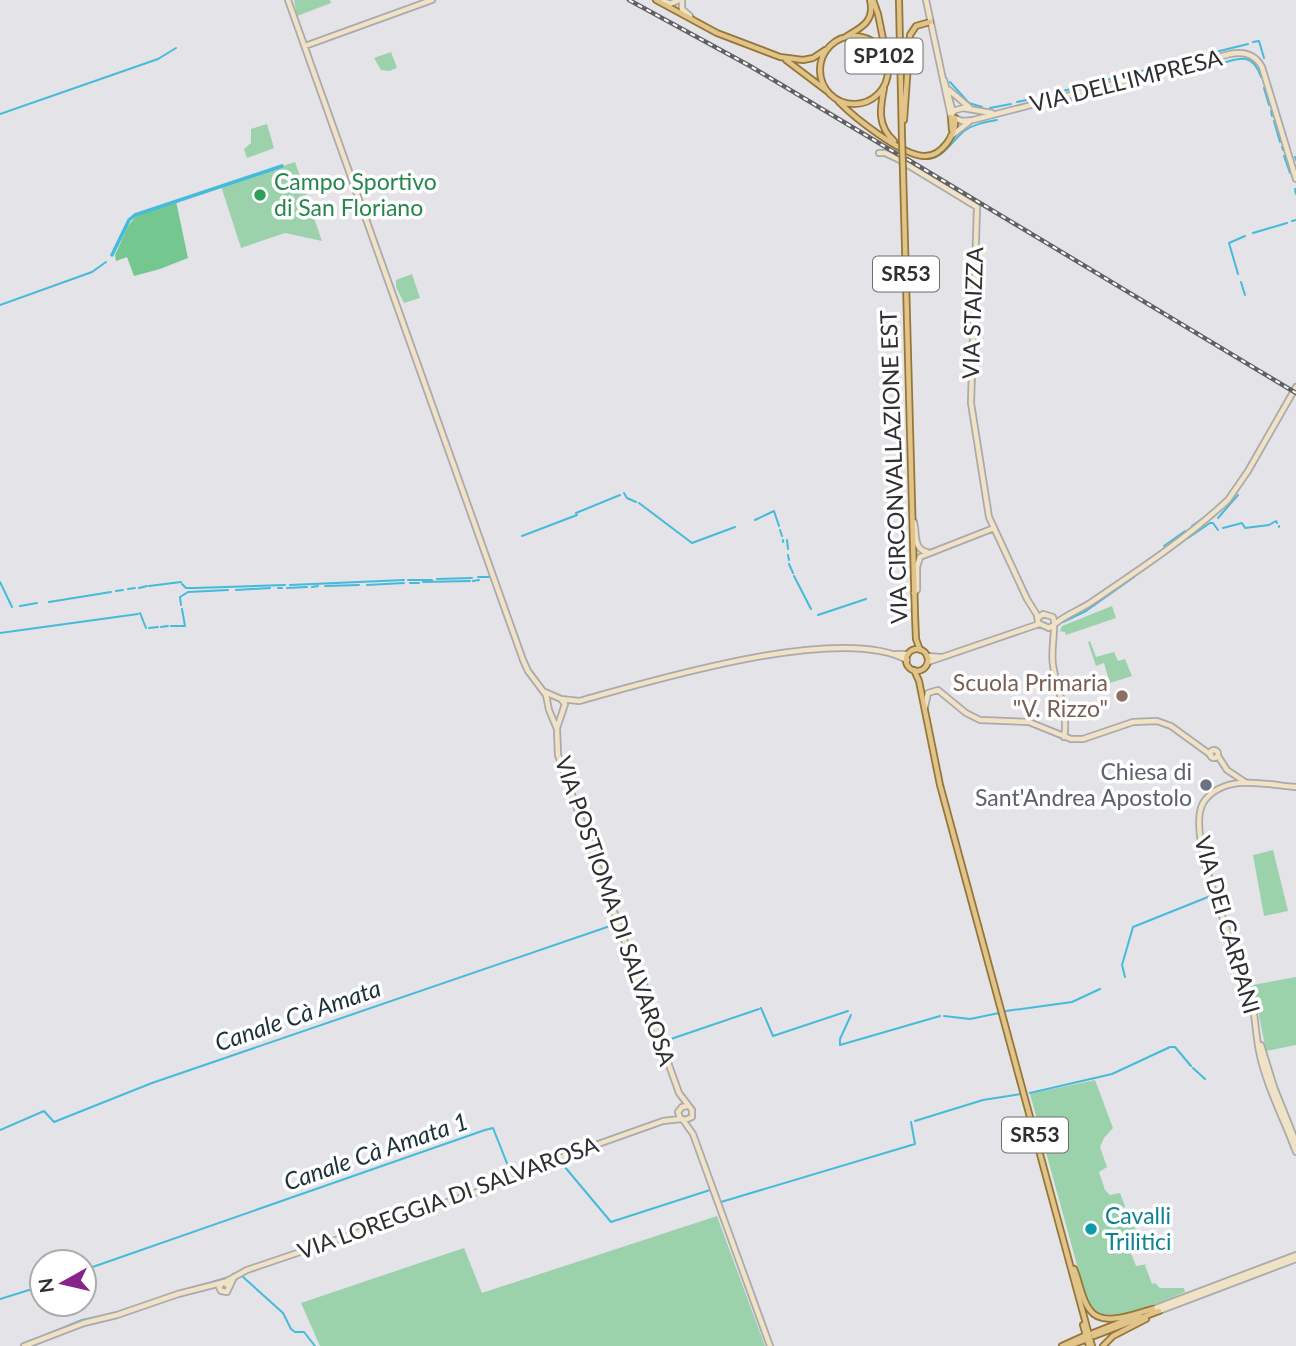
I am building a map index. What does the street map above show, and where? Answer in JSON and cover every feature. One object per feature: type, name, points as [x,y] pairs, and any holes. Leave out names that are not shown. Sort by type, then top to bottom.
[{"type":"main road","name":"SP102","points":[[658,0],[721,35],[796,66],[834,97],[849,103],[864,102],[877,95],[886,82],[886,63],[881,51],[869,40],[854,36],[843,38],[805,60],[779,57]]},
{"type":"main road","points":[[843,38],[867,23],[871,0]]},
{"type":"main road","points":[[871,0],[885,44],[886,63]]},
{"type":"main road","name":"VIA CIRCONVALLAZIONE EST","points":[[898,0],[916,639]]},
{"type":"main road","points":[[902,137],[910,35],[916,26],[930,22]]},
{"type":"main road","name":"SP102","points":[[829,48],[822,59],[821,72],[824,84],[834,97]]},
{"type":"main road","points":[[886,82],[880,106],[881,119],[887,134],[900,146]]},
{"type":"main road","points":[[834,97],[875,131],[917,155],[931,155],[941,150],[951,137],[952,115]]},
{"type":"main road","points":[[916,639],[920,650]]},
{"type":"main road","points":[[916,639],[909,655],[909,666],[917,670]]},
{"type":"main road","name":"VIA CIRCONVALLAZIONE EST","points":[[909,655],[920,650],[927,656]]},
{"type":"main road","points":[[917,670],[928,662],[927,656]]},
{"type":"main road","points":[[917,670],[925,711]]},
{"type":"main road","name":"SR53","points":[[925,711],[936,770],[1091,1346]]},
{"type":"main road","points":[[1068,1255],[1086,1303],[1097,1317],[1111,1318],[1153,1309]]},
{"type":"main road","points":[[1153,1309],[1093,1334],[1159,1311]]},
{"type":"main road","points":[[1102,1346],[1118,1333],[1159,1311]]},
{"type":"main road","points":[[1062,1346],[1084,1338],[1068,1346]]},
{"type":"street","name":"VIA POSTIOMA DI SALVAROSA","points":[[288,0],[525,665],[543,691],[552,714],[557,729],[559,758],[679,1093],[692,1110],[692,1117]]},
{"type":"street","points":[[305,46],[432,0]]},
{"type":"street","points":[[658,0],[671,4],[680,0]]},
{"type":"street","points":[[675,10],[680,0]]},
{"type":"street","points":[[680,0],[684,12],[721,35]]},
{"type":"street","points":[[926,0],[952,115]]},
{"type":"street","name":"VIA DELL'IMPRESA","points":[[996,113],[961,107],[952,115],[962,121],[973,120],[1233,53],[1245,53],[1255,58],[1263,70],[1296,179]]},
{"type":"street","points":[[945,84],[954,96],[973,110]]},
{"type":"street","name":"VIA DELL'IMPRESA","points":[[951,137],[973,120]]},
{"type":"street","name":"VIA STAIZZA","points":[[879,153],[898,159],[977,208],[970,396],[987,509],[1027,599],[1054,637]]},
{"type":"street","points":[[1055,625],[1194,529],[1228,500],[1248,471],[1296,387]]},
{"type":"street","points":[[912,519],[917,546],[928,552]]},
{"type":"street","points":[[914,593],[917,590],[918,561],[928,552],[994,528]]},
{"type":"street","points":[[1053,617],[1055,625],[1052,663],[1061,699],[1064,737]]},
{"type":"street","points":[[928,662],[1041,620],[1065,617]]},
{"type":"street","points":[[1041,620],[1055,625]]},
{"type":"street","points":[[552,714],[558,716],[579,701],[649,682],[777,653],[853,649],[909,655]]},
{"type":"street","points":[[927,656],[942,657]]},
{"type":"street","points":[[925,711],[929,692],[937,690],[980,720],[1029,722],[1064,737],[1079,740],[1130,723],[1152,721],[1170,726],[1205,749],[1236,780],[1296,787]]},
{"type":"street","points":[[543,691],[559,698],[579,701]]},
{"type":"street","points":[[548,705],[559,698]]},
{"type":"street","points":[[559,698],[565,704],[564,713]]},
{"type":"street","name":"VIA POSTIOMA DI SALVAROSA","points":[[557,729],[564,713]]},
{"type":"street","name":"VIA DEI CARPANI","points":[[1236,780],[1212,793],[1204,802],[1198,814],[1198,831],[1230,941],[1250,992],[1267,1078],[1296,1152]]},
{"type":"street","name":"VIA DEI CARPANI","points":[[1258,1038],[1296,1142]]},
{"type":"street","name":"VIA POSTIOMA DI SALVAROSA","points":[[679,1093],[682,1119]]},
{"type":"street","name":"VIA LOREGGIA DI SALVAROSA","points":[[663,1121],[687,1106]]},
{"type":"street","points":[[692,1117],[693,1134]]},
{"type":"street","name":"VIA LOREGGIA DI SALVAROSA","points":[[220,1290],[225,1283],[247,1270],[492,1187],[511,1175],[663,1121],[692,1117]]},
{"type":"street","points":[[682,1119],[693,1134],[770,1346]]},
{"type":"street","points":[[1153,1309],[1296,1257]]},
{"type":"street","points":[[1159,1311],[1296,1257]]},
{"type":"street","points":[[24,1346],[67,1329],[206,1287],[225,1283],[227,1292],[206,1287]]},
{"type":"green space","points":[[294,0],[330,0],[331,3],[297,16]]},
{"type":"green space","points":[[391,52],[397,68],[381,70],[374,58]]},
{"type":"green space","points":[[267,124],[274,148],[247,158],[244,149],[251,143],[251,129]]},
{"type":"green space","points":[[295,162],[322,241],[285,233],[241,248],[221,186]]},
{"type":"green space","points":[[176,201],[188,258],[134,276],[127,257],[116,261],[115,255],[128,226],[136,216]]},
{"type":"green space","points":[[412,274],[420,298],[404,303],[396,287],[396,280]]},
{"type":"green space","points":[[1112,606],[1116,618],[1066,635],[1065,632],[1058,631],[1062,626]]},
{"type":"green space","points":[[1090,641],[1096,657],[1114,652],[1118,661],[1125,659],[1132,676],[1110,683],[1104,663],[1096,666],[1088,642]]},
{"type":"green space","points":[[1273,850],[1288,911],[1264,916],[1253,855]]},
{"type":"green space","points":[[1296,977],[1296,1045],[1266,1051],[1253,985]]},
{"type":"green space","points":[[1095,1080],[1113,1128],[1100,1147],[1107,1167],[1099,1172],[1105,1190],[1110,1195],[1120,1193],[1125,1206],[1121,1214],[1123,1220],[1133,1223],[1138,1236],[1130,1239],[1132,1243],[1128,1246],[1136,1266],[1148,1264],[1145,1265],[1152,1284],[1155,1283],[1160,1288],[1184,1288],[1185,1292],[1140,1309],[1115,1314],[1095,1312],[1085,1294],[1030,1094]]},
{"type":"green space","points":[[717,1216],[765,1346],[320,1346],[301,1303],[464,1248],[482,1293]]},
{"type":"waterway","points":[[1253,42],[1259,41],[1264,58]]},
{"type":"waterway","points":[[1163,65],[1248,44]]},
{"type":"waterway","points":[[0,114],[158,59],[176,48]]},
{"type":"waterway","points":[[1216,65],[1237,59],[1248,60],[1257,68],[1261,77]]},
{"type":"waterway","points":[[1059,92],[1158,67]]},
{"type":"waterway","points":[[1199,69],[1208,67]]},
{"type":"waterway","points":[[1129,86],[1146,81]]},
{"type":"waterway","points":[[950,82],[969,103],[982,107]]},
{"type":"waterway","points":[[1264,88],[1269,105]]},
{"type":"waterway","points":[[1111,91],[1118,89]]},
{"type":"waterway","points":[[1069,101],[1097,94]]},
{"type":"waterway","points":[[1038,98],[1046,95]]},
{"type":"waterway","points":[[1017,102],[1031,99]]},
{"type":"waterway","points":[[990,108],[1011,104]]},
{"type":"waterway","points":[[1271,111],[1272,116]]},
{"type":"waterway","points":[[923,159],[941,154],[964,131],[997,120]]},
{"type":"waterway","points":[[1274,121],[1280,142]]},
{"type":"waterway","points":[[1284,156],[1290,173]]},
{"type":"waterway","points":[[112,255],[129,220],[135,215],[282,166]]},
{"type":"waterway","points":[[1295,189],[1296,194]]},
{"type":"waterway","points":[[1292,221],[1296,220]]},
{"type":"waterway","points":[[1253,233],[1287,223]]},
{"type":"waterway","points":[[1238,274],[1229,243],[1245,236]]},
{"type":"waterway","points":[[0,305],[92,272],[106,262]]},
{"type":"waterway","points":[[1241,282],[1245,295]]},
{"type":"waterway","points":[[624,493],[627,498],[636,502]]},
{"type":"waterway","points":[[522,536],[620,495]]},
{"type":"waterway","points":[[1218,518],[1238,495]]},
{"type":"waterway","points":[[639,503],[692,543],[735,527]]},
{"type":"waterway","points":[[755,520],[774,511],[779,526]]},
{"type":"waterway","points":[[1192,526],[1202,519]]},
{"type":"waterway","points":[[1223,528],[1242,523],[1245,528],[1269,525],[1276,521],[1277,523]]},
{"type":"waterway","points":[[1188,538],[1210,523],[1218,530]]},
{"type":"waterway","points":[[780,530],[782,536]]},
{"type":"waterway","points":[[1164,546],[1185,531]]},
{"type":"waterway","points":[[787,540],[788,549]]},
{"type":"waterway","points":[[788,555],[789,560]]},
{"type":"waterway","points":[[789,564],[793,573]]},
{"type":"waterway","points":[[794,576],[811,609]]},
{"type":"waterway","points":[[478,577],[490,577]]},
{"type":"waterway","points":[[1063,622],[1086,611],[1134,577]]},
{"type":"waterway","points":[[437,579],[472,578]]},
{"type":"waterway","points":[[290,585],[404,580]]},
{"type":"waterway","points":[[408,580],[432,580]]},
{"type":"waterway","points":[[473,581],[479,580]]},
{"type":"waterway","points":[[423,582],[470,581]]},
{"type":"waterway","points":[[0,582],[12,607]]},
{"type":"waterway","points":[[149,586],[181,582]]},
{"type":"waterway","points":[[367,585],[404,583]]},
{"type":"waterway","points":[[410,583],[419,583]]},
{"type":"waterway","points":[[182,584],[186,588],[285,585]]},
{"type":"waterway","points":[[325,586],[359,585]]},
{"type":"waterway","points":[[139,588],[147,586]]},
{"type":"waterway","points":[[312,587],[318,586]]},
{"type":"waterway","points":[[287,588],[307,587]]},
{"type":"waterway","points":[[128,589],[135,588]]},
{"type":"waterway","points":[[236,590],[270,588]]},
{"type":"waterway","points":[[116,591],[123,590]]},
{"type":"waterway","points":[[181,605],[180,597],[188,592],[228,590]]},
{"type":"waterway","points":[[49,602],[111,592]]},
{"type":"waterway","points":[[818,615],[866,599]]},
{"type":"waterway","points":[[20,606],[37,603]]},
{"type":"waterway","points":[[171,626],[185,626],[182,609]]},
{"type":"waterway","points":[[140,613],[146,628]]},
{"type":"waterway","points":[[0,633],[138,614]]},
{"type":"waterway","points":[[161,627],[168,626]]},
{"type":"waterway","points":[[149,628],[158,627]]},
{"type":"waterway","name":"Canale Cà Amata","points":[[1125,977],[1122,965],[1133,927],[1213,895]]},
{"type":"waterway","name":"Canale Cà Amata","points":[[621,923],[638,972]]},
{"type":"waterway","name":"Canale Cà Amata","points":[[0,1130],[44,1111],[54,1122],[152,1083],[613,925]]},
{"type":"waterway","name":"Canale Cà Amata","points":[[646,979],[665,1041],[759,1009]]},
{"type":"waterway","name":"Canale Cà Amata","points":[[1006,1011],[1072,1002],[1100,989]]},
{"type":"waterway","name":"Canale Cà Amata","points":[[761,1008],[773,1036],[848,1011]]},
{"type":"waterway","name":"Canale Cà Amata","points":[[944,1016],[970,1019],[999,1013]]},
{"type":"waterway","name":"Canale Cà Amata","points":[[851,1015],[840,1045],[940,1016]]},
{"type":"waterway","name":"Canale Cà Amata 1","points":[[1030,1093],[1112,1074],[1170,1047],[1175,1047],[1191,1066]]},
{"type":"waterway","name":"Canale Cà Amata 1","points":[[1193,1068],[1205,1079]]},
{"type":"waterway","name":"Canale Cà Amata 1","points":[[915,1121],[983,1100],[1021,1094]]},
{"type":"waterway","name":"Canale Cà Amata 1","points":[[721,1202],[915,1144],[911,1122]]},
{"type":"waterway","name":"Canale Cà Amata 1","points":[[98,1265],[493,1128],[510,1171],[536,1164]]},
{"type":"waterway","name":"Canale Cà Amata 1","points":[[541,1165],[559,1160],[611,1222],[710,1190]]},
{"type":"waterway","name":"Canale Cà Amata 1","points":[[712,1194],[716,1204]]},
{"type":"waterway","points":[[182,1291],[236,1275]]},
{"type":"waterway","points":[[242,1276],[283,1313],[291,1329],[304,1332],[315,1346]]},
{"type":"waterway","name":"Canale Cà Amata 1","points":[[0,1299],[28,1290]]},
{"type":"waterway","points":[[115,1313],[133,1307]]},
{"type":"waterway","points":[[29,1342],[82,1320],[103,1316]]},
{"type":"railway","points":[[629,0],[750,66],[899,155]]},
{"type":"railway","points":[[907,159],[1296,393]]},
{"type":"place","name":"Campo Sportivo di San Floriano","points":[[260,195]]},
{"type":"place","name":"Scuola Primaria \"V. Rizzo\"","points":[[1122,696]]},
{"type":"place","name":"Chiesa di Sant'Andrea Apostolo","points":[[1206,785]]},
{"type":"place","name":"Cavalli Trilitici","points":[[1091,1229]]}]
